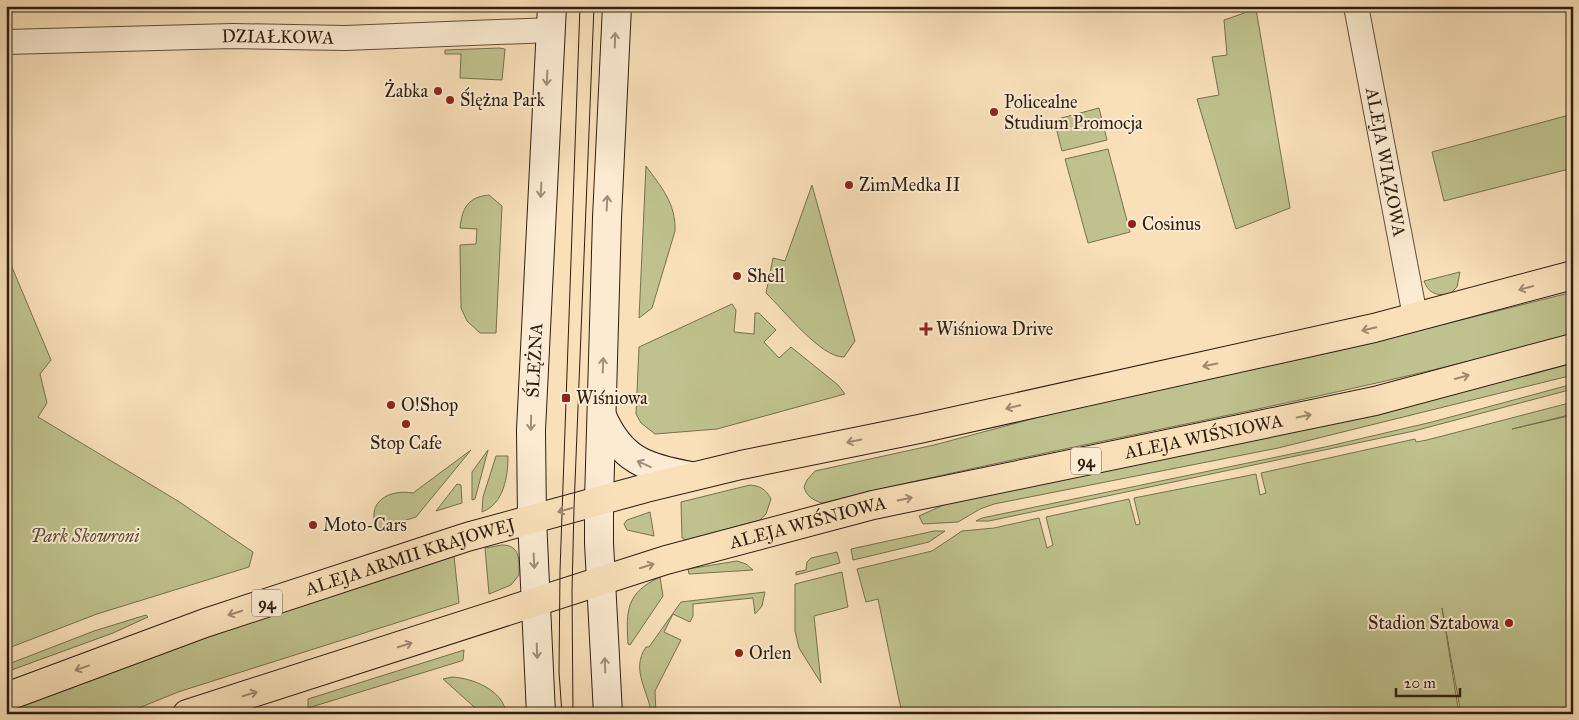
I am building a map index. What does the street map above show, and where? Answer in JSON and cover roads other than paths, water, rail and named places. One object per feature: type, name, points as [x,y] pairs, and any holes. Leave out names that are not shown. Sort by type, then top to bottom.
[{"type":"main road","points":[[608,714],[600,582],[599,501],[607,218],[617,6]]},
{"type":"main road","name":"ŚLĘŻNA","points":[[541,714],[532,519],[532,389],[551,18]]},
{"type":"main road","name":"94","points":[[532,519],[690,476],[1242,358],[1573,275]]},
{"type":"main road","name":"ALEJA WIŚNIOWA","points":[[600,582],[685,554],[873,505],[1375,401],[1573,348]]},
{"type":"main road","points":[[602,416],[614,440],[629,456],[646,465],[690,476]]},
{"type":"main road","name":"ALEJA ARMII KRAJOWEJ","points":[[6,697],[205,623],[467,537],[532,519]]},
{"type":"main road","name":"94","points":[[187,714],[600,582]]},
{"type":"street","name":"ALEJA WIĄZOWA","points":[[1356,6],[1415,316]]},
{"type":"street","name":"DZIAŁKOWA","points":[[6,42],[233,36],[345,38],[551,18]]},
{"type":"tram line","points":[[562,714],[559,672],[560,571],[580,6]]},
{"type":"tram line","points":[[573,714],[572,591],[574,508],[594,6]]},
{"type":"place","name":"Żabka","points":[[438,91]]},
{"type":"place","name":"Ślężna Park","points":[[450,100]]},
{"type":"place","name":"Policealne Studium Promocja","points":[[994,112]]},
{"type":"place","name":"ZimMedka II","points":[[849,185]]},
{"type":"place","name":"Cosinus","points":[[1132,224]]},
{"type":"place","name":"Shell","points":[[737,276]]},
{"type":"place","name":"Wiśniowa Drive","points":[[926,329]]},
{"type":"place","name":"Wiśniowa","points":[[566,398]]},
{"type":"place","name":"O!Shop","points":[[391,405]]},
{"type":"place","name":"Stop Cafe","points":[[406,424]]},
{"type":"place","name":"Moto-Cars","points":[[313,525]]},
{"type":"place","name":"Stadion Sztabowa","points":[[1509,623]]},
{"type":"place","name":"Orlen","points":[[739,653]]},
{"type":"park label","name":"Park Skowroni","points":[[85,536]]}]
